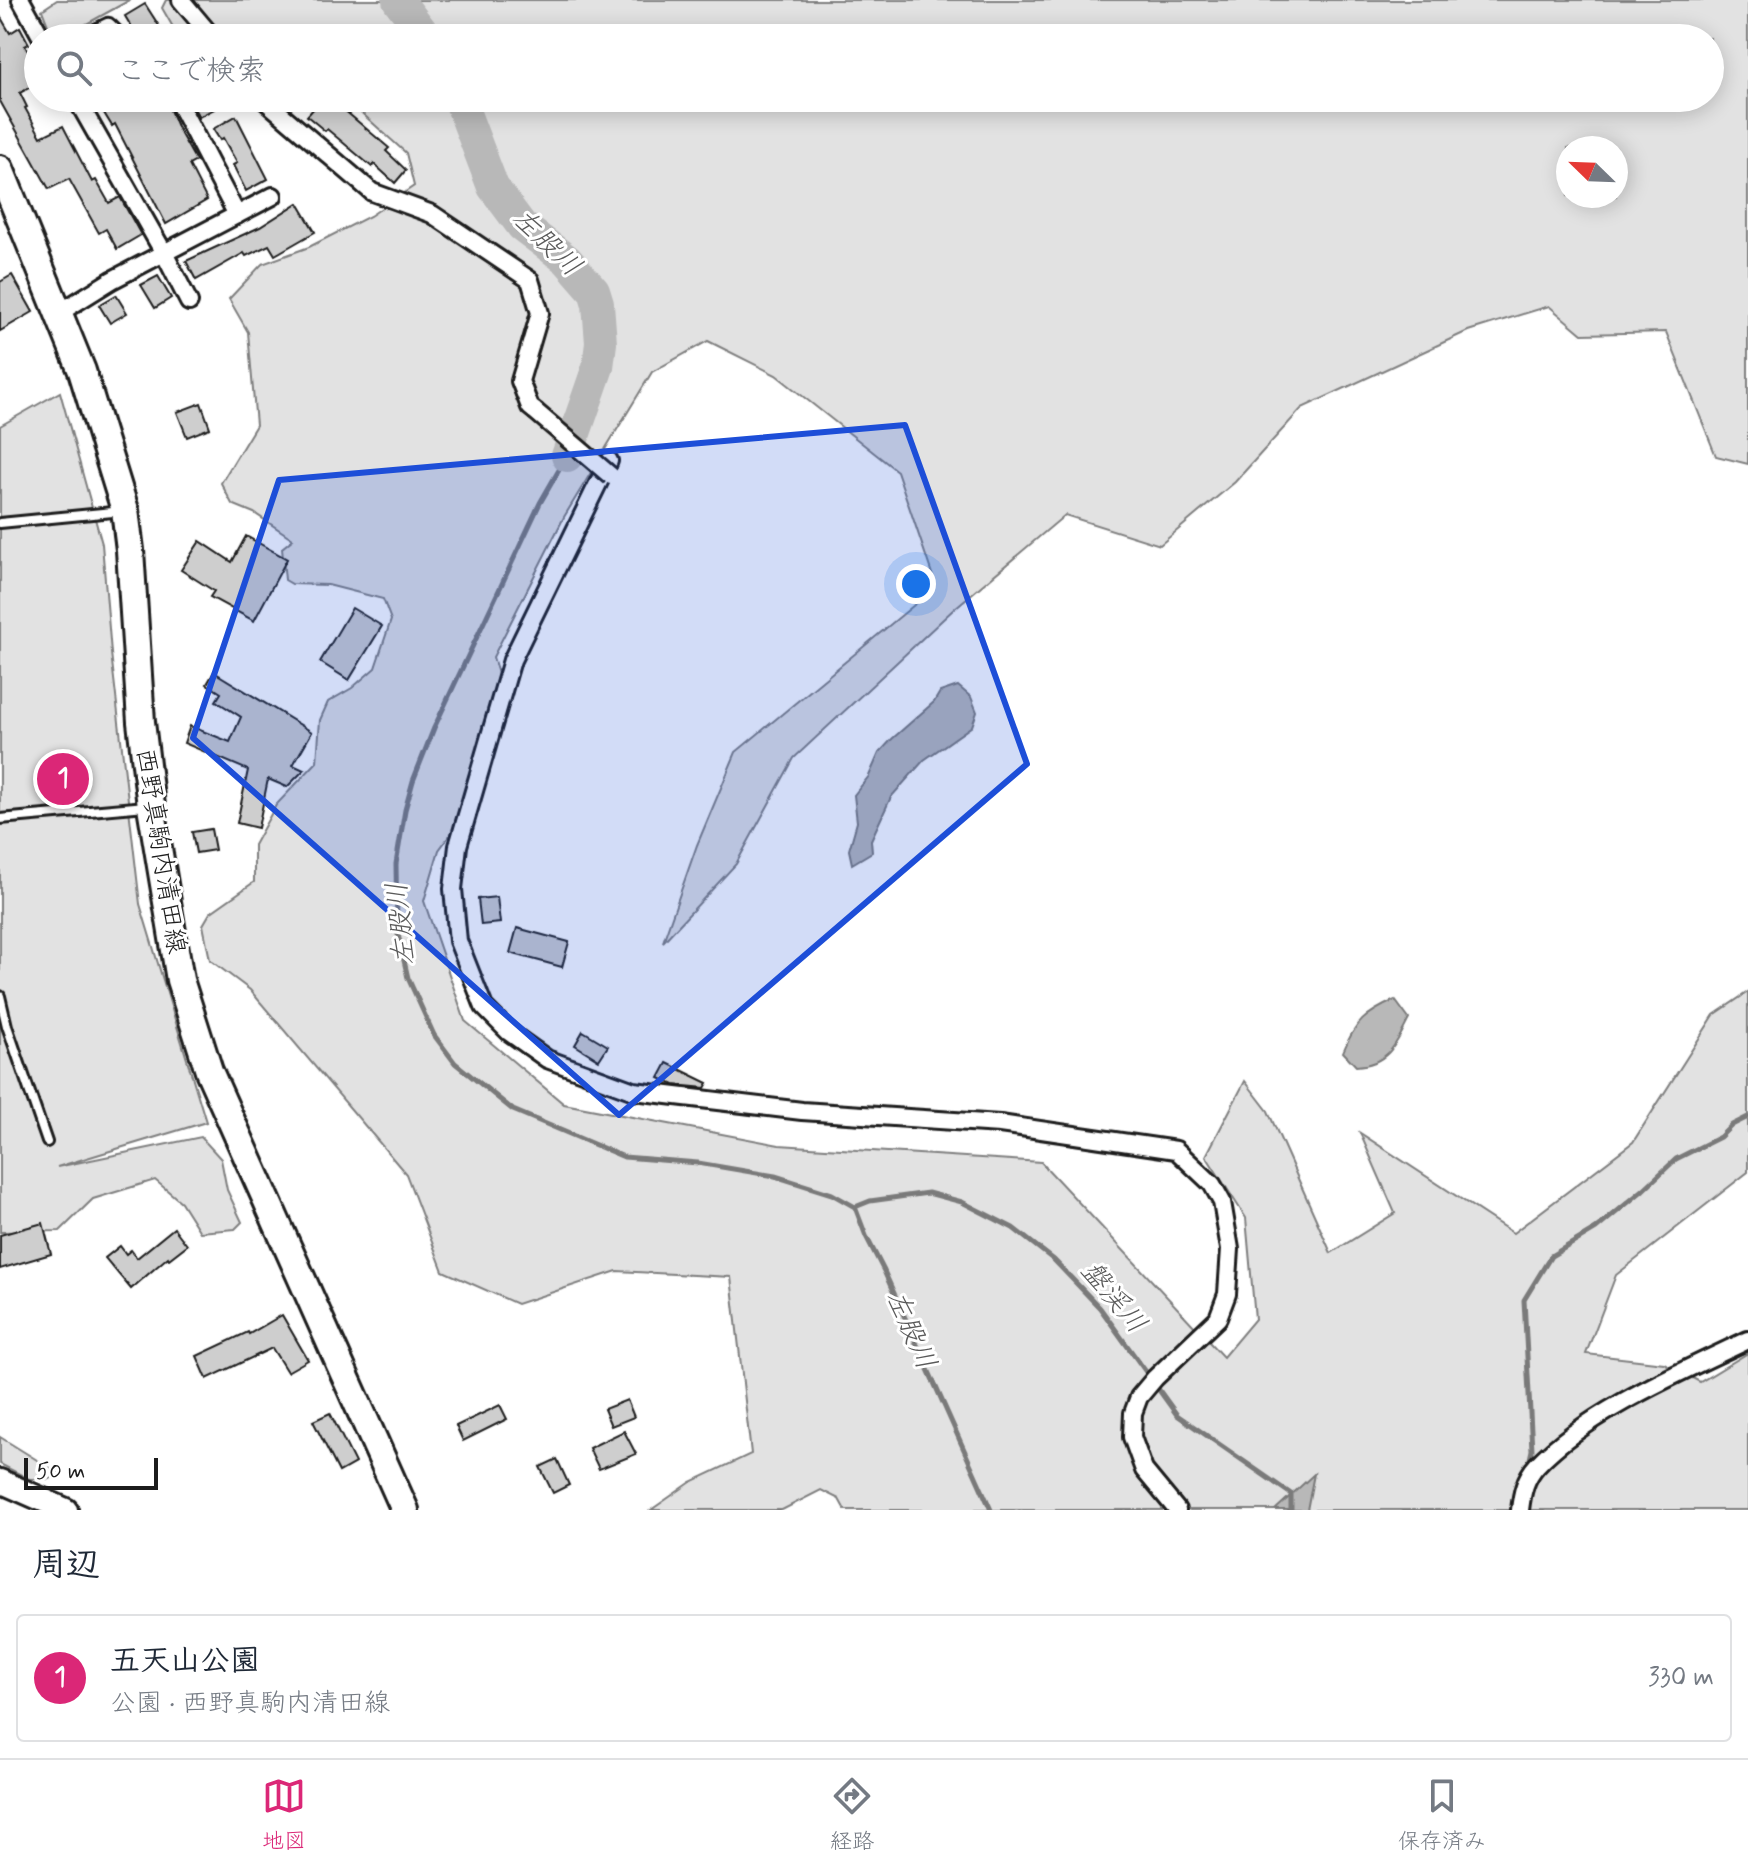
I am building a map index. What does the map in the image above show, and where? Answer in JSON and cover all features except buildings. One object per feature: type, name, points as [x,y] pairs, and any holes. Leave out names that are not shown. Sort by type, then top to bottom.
[{"type":"main road","name":"西野真駒内清田線","points":[[0,169],[82,371],[125,510],[141,722],[151,806],[180,980],[209,1071],[405,1510]]},
{"type":"street","points":[[21,0],[34,24]]},
{"type":"street","points":[[181,0],[201,24]]},
{"type":"street","points":[[84,112],[189,302]]},
{"type":"street","points":[[183,112],[237,215]]},
{"type":"street","points":[[278,112],[372,192],[432,214],[530,280],[540,313],[520,381],[530,407],[610,469],[512,660],[458,846],[453,889],[458,941],[484,1007],[509,1032],[547,1059],[634,1091],[802,1111],[1000,1124],[1176,1150],[1212,1184],[1222,1202],[1230,1249],[1227,1294],[1218,1318],[1155,1378],[1139,1397],[1133,1413],[1132,1437],[1144,1470],[1177,1510]]},
{"type":"street","points":[[59,313],[112,280],[273,196]]},
{"type":"street","points":[[1520,1510],[1522,1489],[1536,1466],[1584,1427],[1665,1379],[1748,1340]]},
{"type":"street","points":[[0,1481],[66,1510]]},
{"type":"lane","points":[[0,523],[125,510]]},
{"type":"lane","points":[[0,819],[151,806]]},
{"type":"lane","points":[[0,996],[7,1026],[47,1142]]},
{"type":"highlighted area","points":[[905,425],[1027,764],[619,1115],[193,738],[279,480]]},
{"type":"shaded area","points":[[57,0],[130,0],[86,24],[48,24],[42,10]]},
{"type":"shaded area","points":[[166,0],[1748,0],[1748,464],[1716,456],[1666,332],[1582,334],[1549,306],[1468,331],[1302,408],[1235,482],[1160,545],[1065,515],[955,608],[794,758],[736,864],[663,942],[697,845],[736,752],[925,596],[933,577],[897,471],[776,375],[708,341],[652,372],[564,517],[493,657],[498,674],[458,824],[439,850],[424,901],[465,1021],[564,1104],[779,1145],[1041,1162],[1223,1357],[1255,1319],[1246,1218],[1206,1156],[1245,1081],[1268,1111],[1331,1253],[1395,1213],[1360,1133],[1513,1233],[1633,1142],[1714,1015],[1748,992],[1748,1172],[1616,1275],[1586,1354],[1664,1363],[1700,1382],[1748,1353],[1748,1510],[845,1510],[839,1499],[821,1490],[782,1510],[651,1510],[691,1482],[751,1454],[731,1277],[617,1271],[517,1304],[443,1271],[406,1174],[250,990],[210,960],[203,925],[210,913],[254,882],[254,845],[276,805],[317,762],[320,720],[328,702],[352,688],[375,668],[391,620],[383,599],[328,585],[292,584],[285,580],[282,548],[293,539],[254,513],[232,504],[221,483],[256,425],[248,332],[229,299],[262,264],[309,247],[370,216],[414,186],[406,153],[361,112],[1724,112],[1724,24],[171,24],[162,8]]},
{"type":"shaded area","points":[[60,392],[102,544],[111,653],[140,904],[206,1122],[57,1167],[201,1137],[221,1159],[227,1190],[242,1222],[235,1229],[200,1232],[181,1202],[155,1180],[93,1199],[60,1231],[0,1232],[0,426]]},
{"type":"shaded area","points":[[958,686],[971,697],[977,712],[972,726],[924,760],[891,797],[871,840],[872,852],[852,864],[849,850],[857,822],[854,795],[869,776],[879,753],[934,702],[940,692]]},
{"type":"shaded area","points":[[1395,1000],[1409,1019],[1400,1037],[1383,1058],[1356,1066],[1343,1052],[1352,1033],[1369,1014]]},
{"type":"shaded area","points":[[0,1437],[58,1473],[50,1479],[29,1479],[0,1464]]},
{"type":"shaded area","points":[[1314,1474],[1307,1510],[1275,1510]]},
{"type":"waterway","name":"左股川","points":[[398,0],[416,24]]},
{"type":"waterway","name":"左股川","points":[[464,112],[493,187],[522,226],[567,260],[594,291],[598,304],[601,343],[598,367],[567,456]]},
{"type":"waterway","name":"左股川","points":[[567,456],[540,503],[434,728],[413,781],[396,864],[397,930],[408,978],[434,1035],[455,1063],[513,1110],[624,1157],[698,1163],[775,1176],[832,1194],[855,1207],[991,1510]]},
{"type":"waterway","name":"盤渓川","points":[[1528,1468],[1532,1450],[1524,1300],[1551,1256],[1596,1229],[1676,1159],[1720,1137],[1732,1125],[1748,1117]]},
{"type":"waterway","name":"盤渓川","points":[[855,1207],[870,1201],[928,1193],[962,1202],[1013,1228],[1054,1260],[1100,1308],[1177,1415],[1291,1494],[1291,1510]]},
{"type":"place","name":"五天山公園","points":[[63,779]]}]
